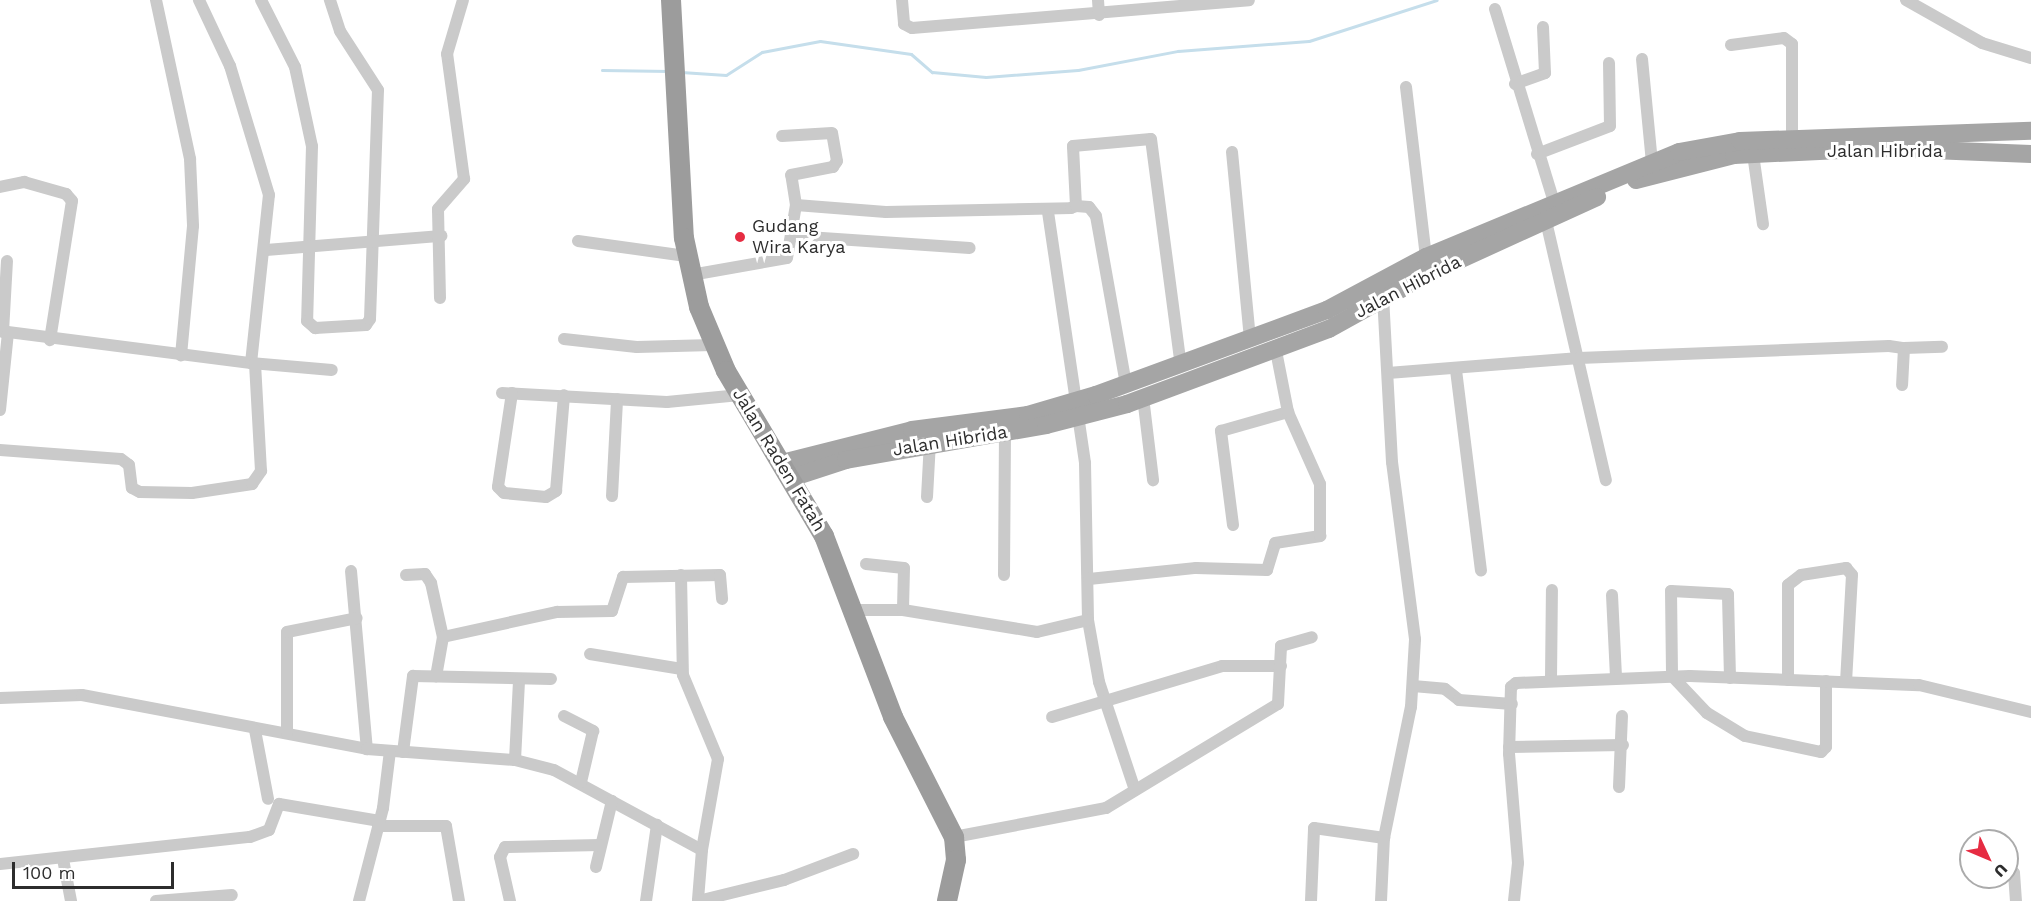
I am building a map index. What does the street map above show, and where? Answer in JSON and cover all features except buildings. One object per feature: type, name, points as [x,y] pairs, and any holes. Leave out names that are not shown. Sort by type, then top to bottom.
[{"type":"highway","name":"Jalan Raden Fatah","points":[[671,0],[676,111],[689,266],[713,345],[824,536],[855,610],[893,717],[954,837],[956,860],[947,901]]},
{"type":"main road","points":[[1948,142],[2031,131]]},
{"type":"main road","points":[[786,470],[912,430],[1076,409],[1126,384],[1181,366],[1327,310],[1426,257],[1524,223],[1554,202],[1652,162],[1740,141],[1792,139],[1879,141]]},
{"type":"main road","name":"Jalan Hibrida","points":[[786,470],[930,442],[1005,433],[1076,409],[1143,398],[1276,351],[1383,298],[1524,223],[1546,221],[1640,178],[1686,164],[1753,154],[1879,141],[1948,142],[2031,154]]},
{"type":"street","points":[[156,0],[190,159],[193,226],[181,355]]},
{"type":"street","points":[[0,450],[121,459],[129,465],[132,488],[140,492],[192,493],[252,484],[261,471],[253,363],[266,250],[267,185],[230,66],[199,0]]},
{"type":"street","points":[[261,0],[295,67],[312,146],[308,323],[315,328],[361,326],[370,319],[378,90],[340,31],[330,0]]},
{"type":"street","points":[[440,298],[440,204],[464,179],[447,54],[463,0]]},
{"type":"street","points":[[902,0],[904,24],[912,28],[1099,15],[1249,0]]},
{"type":"street","points":[[1098,0],[1099,15]]},
{"type":"street","points":[[1906,0],[1982,43],[2031,57]]},
{"type":"street","points":[[1495,9],[1515,84],[1554,202]]},
{"type":"street","points":[[1515,84],[1545,73],[1543,27]]},
{"type":"street","points":[[1731,45],[1784,38],[1792,44],[1792,139]]},
{"type":"street","points":[[1642,60],[1652,162]]},
{"type":"street","points":[[1537,154],[1610,126],[1610,63]]},
{"type":"street","points":[[1406,87],[1426,257]]},
{"type":"street","points":[[578,241],[689,266],[780,262],[794,236],[796,205],[792,173],[835,166],[834,137],[830,132],[782,136]]},
{"type":"street","points":[[1076,206],[1072,146],[1154,141],[1181,366]]},
{"type":"street","points":[[1232,152],[1250,340]]},
{"type":"street","points":[[1753,154],[1764,224]]},
{"type":"street","points":[[0,187],[24,182],[66,194],[72,201],[50,340]]},
{"type":"street","points":[[796,205],[886,212],[959,207],[1048,212],[1076,206],[1089,207],[1096,216],[1126,384]]},
{"type":"street","points":[[1048,212],[1085,463],[1088,620],[1106,704],[1135,790]]},
{"type":"street","points":[[1546,221],[1606,480]]},
{"type":"street","points":[[266,250],[441,236]]},
{"type":"street","points":[[794,236],[970,248]]},
{"type":"street","points":[[0,410],[7,261]]},
{"type":"street","points":[[1381,901],[1384,838],[1413,687],[1415,639],[1392,462],[1383,298]]},
{"type":"street","points":[[4,332],[50,340],[332,370]]},
{"type":"street","points":[[564,339],[637,347],[713,345]]},
{"type":"street","points":[[1388,373],[1456,370],[1579,358],[1942,347]]},
{"type":"street","points":[[1902,385],[1904,348]]},
{"type":"street","points":[[1089,579],[1196,568],[1268,570],[1275,543],[1319,538],[1320,484],[1288,412],[1276,351]]},
{"type":"street","points":[[1456,370],[1481,570]]},
{"type":"street","points":[[564,395],[555,491],[546,497],[504,493],[498,487],[507,393],[564,395],[667,402],[740,395]]},
{"type":"street","points":[[1143,398],[1154,480]]},
{"type":"street","points":[[612,496],[618,399]]},
{"type":"street","points":[[1233,525],[1221,431],[1288,412]]},
{"type":"street","points":[[1004,575],[1005,433]]},
{"type":"street","points":[[927,497],[930,442]]},
{"type":"street","points":[[866,564],[904,568],[903,610]]},
{"type":"street","points":[[1788,680],[1788,585],[1801,575],[1846,568],[1852,574],[1846,682]]},
{"type":"street","points":[[351,571],[367,748]]},
{"type":"street","points":[[406,575],[429,578],[443,637],[436,676]]},
{"type":"street","points":[[681,575],[682,669],[718,759],[702,850],[698,900],[784,880],[853,854]]},
{"type":"street","points":[[443,637],[557,612],[612,611],[621,577],[721,576],[722,598]]},
{"type":"street","points":[[1551,679],[1552,590]]},
{"type":"street","points":[[1730,678],[1728,594],[1671,591],[1672,676],[1707,713],[1745,736],[1805,752],[1826,747],[1826,681]]},
{"type":"street","points":[[1612,595],[1616,678]]},
{"type":"street","points":[[855,610],[903,610],[1030,632],[1088,620]]},
{"type":"street","points":[[287,734],[287,632],[357,618]]},
{"type":"street","points":[[954,837],[1091,814],[1135,790],[1278,704],[1283,645],[1312,637]]},
{"type":"street","points":[[590,654],[682,669]]},
{"type":"street","points":[[1052,717],[1106,704],[1222,666],[1281,666]]},
{"type":"street","points":[[403,752],[410,679],[436,676],[519,680],[551,679]]},
{"type":"street","points":[[1514,901],[1518,863],[1509,747],[1511,687],[1516,683],[1551,679],[1672,676],[1919,685],[2031,712]]},
{"type":"street","points":[[515,760],[519,680]]},
{"type":"street","points":[[1413,687],[1445,689],[1459,700],[1512,704]]},
{"type":"street","points":[[0,698],[82,695],[180,710],[255,730],[367,748],[515,760],[581,782],[702,850]]},
{"type":"street","points":[[564,716],[592,731],[581,782]]},
{"type":"street","points":[[1619,787],[1623,745],[1622,716]]},
{"type":"street","points":[[255,730],[268,799]]},
{"type":"street","points":[[1509,747],[1623,745]]},
{"type":"street","points":[[359,901],[379,823],[390,751]]},
{"type":"street","points":[[596,867],[612,801]]},
{"type":"street","points":[[0,864],[250,837],[269,830],[279,804],[379,823],[446,826],[459,901]]},
{"type":"street","points":[[646,901],[657,825]]},
{"type":"street","points":[[1311,901],[1314,828],[1384,838]]},
{"type":"street","points":[[510,901],[500,857],[505,848],[600,845]]},
{"type":"street","points":[[63,859],[71,901]]},
{"type":"street","points":[[156,901],[232,895]]},
{"type":"waterway","points":[[681,72],[726,75],[762,52],[820,41],[911,54],[932,72],[986,77],[1078,70],[1178,51],[1309,41],[1437,0]]},
{"type":"waterway","points":[[602,70],[669,71]]},
{"type":"place","name":"Gudang Wira Karya","points":[[740,237]]}]
